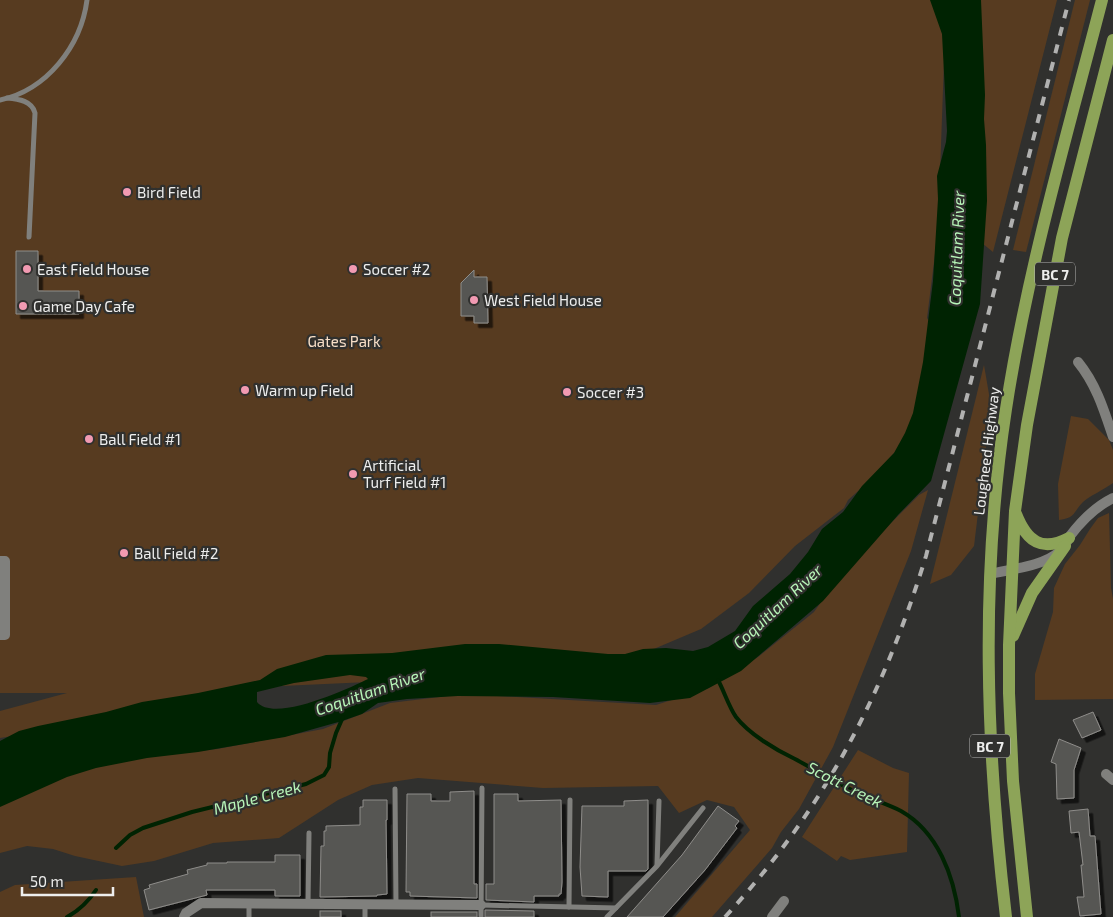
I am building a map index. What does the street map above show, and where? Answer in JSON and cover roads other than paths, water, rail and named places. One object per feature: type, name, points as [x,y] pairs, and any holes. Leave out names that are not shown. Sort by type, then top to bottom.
[{"type":"main road","name":"Lougheed Highway","points":[[1006,917],[991,762],[988,657],[990,574],[1000,455],[1022,316],[1102,0]]},
{"type":"main road","name":"BC 7","points":[[1027,917],[1013,781],[1009,645],[1015,512],[1028,416],[1062,238],[1113,40]]},
{"type":"main road","points":[[1015,512],[1024,531],[1040,544],[1054,545],[1067,542]]},
{"type":"main road","points":[[1009,645],[1032,593],[1067,542]]},
{"type":"street","points":[[1078,362],[1090,377],[1113,437]]},
{"type":"street","points":[[990,574],[1046,560],[1059,552],[1090,514],[1113,498]]},
{"type":"street","points":[[0,561],[5,561],[2,597],[5,635],[0,635]]},
{"type":"street","points":[[772,917],[784,900]]},
{"type":"street","points":[[184,917],[186,913],[201,903],[481,905]]},
{"type":"lane","points":[[0,100],[34,87],[50,72],[77,36],[87,0]]},
{"type":"lane","points":[[7,98],[27,102],[33,107],[35,113],[29,237]]},
{"type":"lane","points":[[481,917],[482,788]]},
{"type":"lane","points":[[396,789],[396,904]]},
{"type":"lane","points":[[569,907],[570,800]]},
{"type":"lane","points":[[657,866],[659,801]]},
{"type":"lane","points":[[607,917],[657,866],[703,808]]},
{"type":"lane","points":[[308,904],[309,833]]},
{"type":"lane","points":[[249,903],[249,917]]},
{"type":"lane","points":[[365,904],[365,917]]},
{"type":"lane","points":[[481,905],[616,908]]},
{"type":"water","name":"Coquitlam River","points":[[930,0],[981,0],[987,201],[980,304],[931,481],[898,515],[823,601],[741,671],[690,698],[650,703],[553,697],[458,696],[378,703],[362,714],[285,737],[198,752],[147,758],[96,768],[67,777],[0,807],[0,741],[19,731],[142,702],[260,680],[277,669],[326,655],[392,653],[465,644],[499,644],[608,654],[625,654],[643,649],[666,648],[693,651],[708,647],[735,631],[753,606],[790,574],[808,552],[822,529],[843,512],[862,486],[894,453],[913,413],[923,362],[933,281],[938,199],[937,176],[947,131],[942,34]],"holes":[[[350,675],[366,677],[368,679],[345,690],[294,707],[279,709],[266,707],[257,702],[257,692],[294,683]]]},
{"type":"waterway","name":"Scott Creek","points":[[718,680],[736,717],[763,741],[837,783],[889,805],[914,820],[925,831],[942,856],[953,886],[959,917]]},
{"type":"waterway","name":"Maple Creek","points":[[116,848],[130,835],[143,828],[192,812],[306,784],[324,775],[329,767],[330,753],[343,717]]},
{"type":"waterway","name":"Maple Creek","points":[[67,917],[76,912],[96,890]]},
{"type":"railway","points":[[725,917],[792,835],[821,792],[870,703],[909,607],[926,556],[1069,0]]},
{"type":"place","name":"Bird Field","points":[[127,192]]},
{"type":"place","name":"East Field House","points":[[27,269]]},
{"type":"place","name":"Soccer #2","points":[[353,269]]},
{"type":"place","name":"West Field House","points":[[474,300]]},
{"type":"place","name":"Game Day Cafe","points":[[23,306]]},
{"type":"place","name":"Warm up Field","points":[[245,390]]},
{"type":"place","name":"Soccer #3","points":[[567,392]]},
{"type":"place","name":"Ball Field #1","points":[[89,439]]},
{"type":"place","name":"Artificial Turf Field #1","points":[[353,474]]},
{"type":"place","name":"Ball Field #2","points":[[124,553]]},
{"type":"park label","name":"Gates Park","points":[[344,341]]}]
